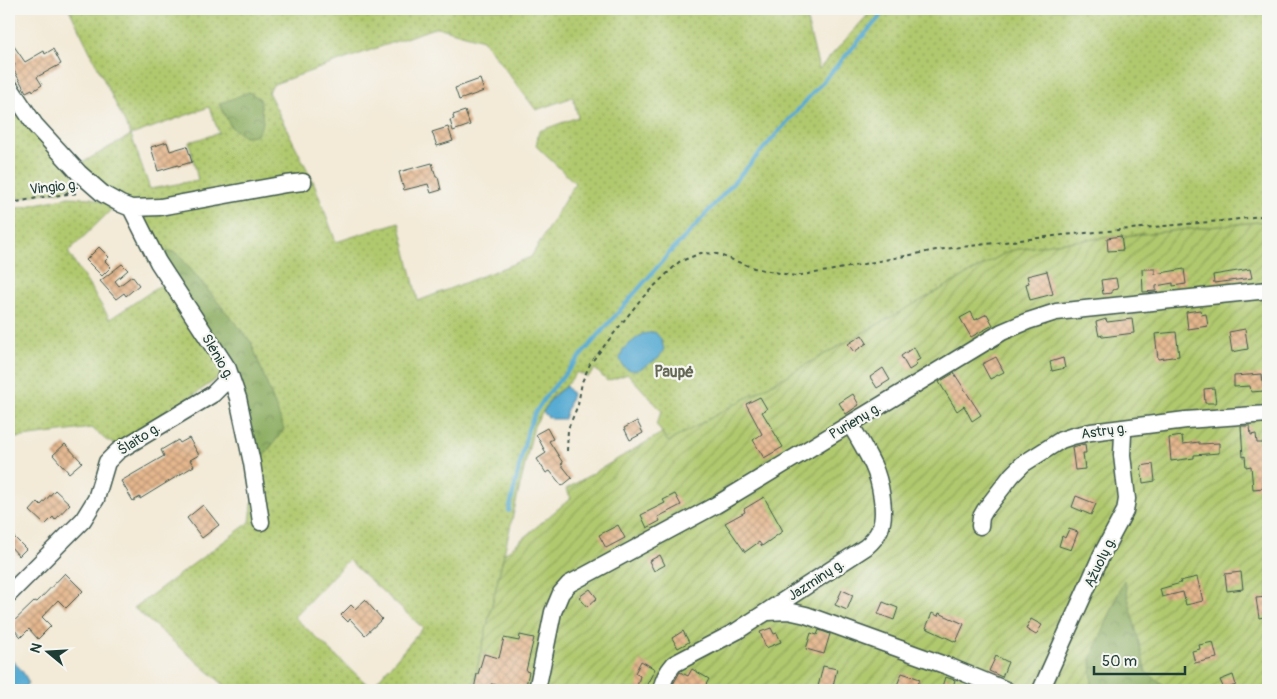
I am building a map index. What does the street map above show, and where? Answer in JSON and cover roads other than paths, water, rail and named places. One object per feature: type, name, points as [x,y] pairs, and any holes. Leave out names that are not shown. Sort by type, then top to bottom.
[{"type":"street","points":[[9,86],[35,125],[79,173],[102,194],[131,208],[160,207],[303,182]]},
{"type":"street","name":"Slėnio g.","points":[[131,208],[158,262],[228,369],[238,398],[252,463],[261,522]]},
{"type":"street","name":"Purienų g.","points":[[537,690],[553,612],[561,593],[569,584],[716,504],[1002,332],[1056,312],[1268,290]]},
{"type":"street","name":"Šlaito g.","points":[[9,594],[83,520],[96,499],[107,462],[118,451],[213,394],[224,383],[228,369]]},
{"type":"street","name":"Astrų g.","points":[[980,526],[985,510],[1012,475],[1023,464],[1061,440],[1091,432],[1186,420],[1268,414]]},
{"type":"street","name":"Jazminų g.","points":[[661,690],[667,672],[674,664],[737,631],[768,612],[866,547],[875,538],[883,520],[883,506],[878,482],[874,467],[850,424]]},
{"type":"street","name":"Ąžuolų g.","points":[[1041,690],[1102,554],[1125,511],[1127,499],[1122,455],[1125,428]]},
{"type":"street","points":[[768,612],[788,611],[806,615],[950,667],[1006,690]]},
{"type":"water","points":[[655,332],[661,339],[664,349],[659,358],[638,370],[630,370],[623,366],[620,359],[623,349],[642,334]]},
{"type":"water","points":[[566,386],[572,394],[564,419],[551,419],[543,413],[552,398]]},
{"type":"water","points":[[9,658],[27,678],[28,682],[24,690],[9,690]]},
{"type":"waterway","points":[[509,511],[528,429],[535,413],[546,396],[672,250],[887,9]]},
{"type":"district","name":"Paupė","points":[[674,372]]}]
